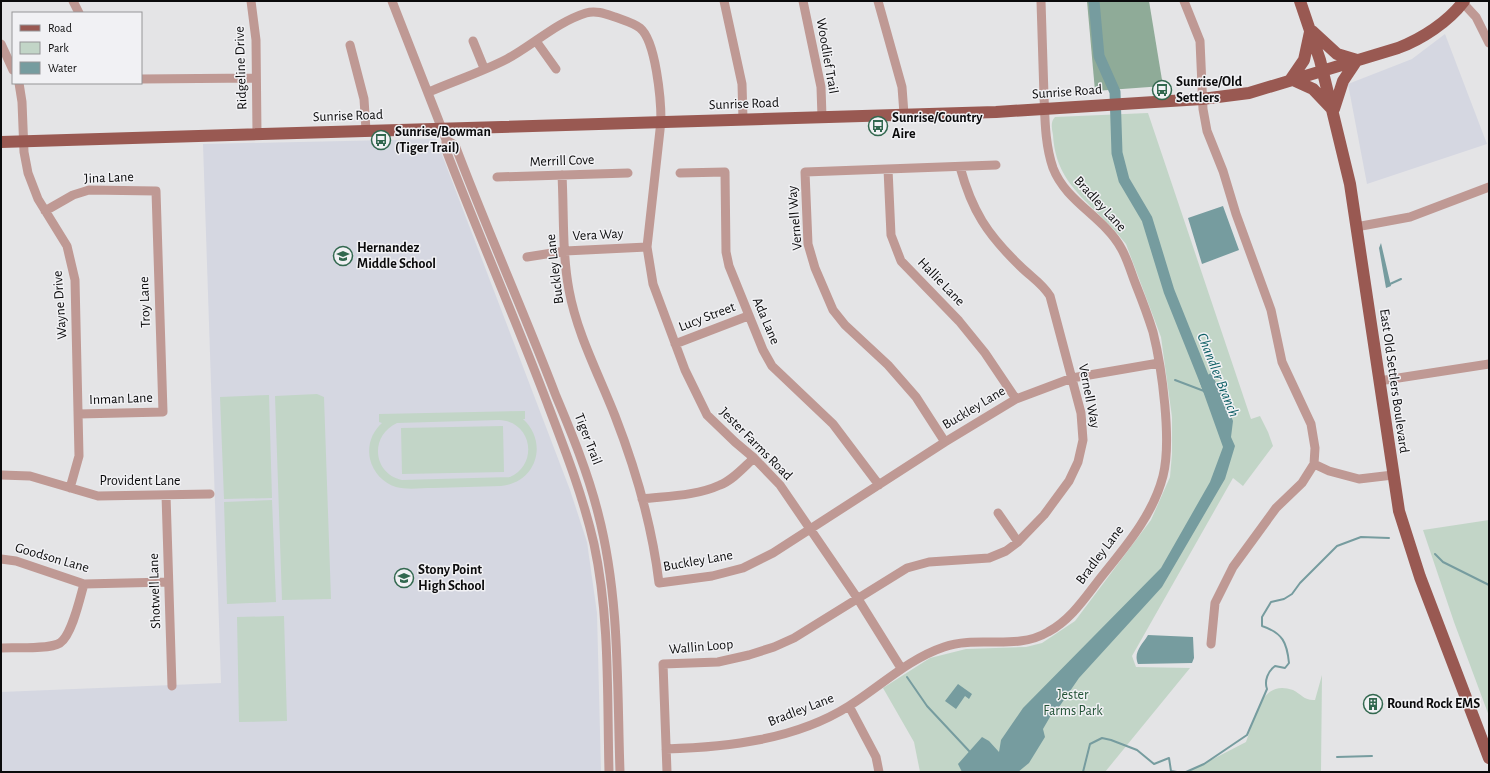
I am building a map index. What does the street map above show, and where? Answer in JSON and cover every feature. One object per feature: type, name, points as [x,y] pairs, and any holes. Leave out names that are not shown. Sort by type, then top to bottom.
[{"type":"main road","name":"East Old Settlers Boulevard","points":[[1300,1],[1323,71],[1334,111],[1350,184],[1399,510],[1413,553],[1489,758]]},
{"type":"main road","name":"Sunrise Road","points":[[1,142],[366,130],[444,134],[661,121],[1044,109],[1202,99],[1249,93],[1291,79],[1323,71],[1398,48],[1416,41],[1464,2]]},
{"type":"main road","points":[[1310,29],[1337,54],[1357,60],[1343,81],[1334,111],[1313,89],[1291,79],[1304,60],[1310,29]]},
{"type":"street","points":[[73,1],[78,12]]},
{"type":"street","name":"Ridgeline Drive","points":[[251,1],[256,40],[257,134]]},
{"type":"street","points":[[392,1],[429,92],[444,134]]},
{"type":"street","points":[[724,1],[742,84],[743,119]]},
{"type":"street","name":"Woodlief Trail","points":[[803,1],[821,87],[822,116]]},
{"type":"street","points":[[878,1],[902,86],[904,114]]},
{"type":"street","name":"Bradley Lane","points":[[666,749],[722,746],[760,740],[798,728],[849,706],[901,668],[946,646],[1028,640],[1047,634],[1076,610],[1126,546],[1146,516],[1160,485],[1164,468],[1167,441],[1159,363],[1150,325],[1123,251],[1106,228],[1069,193],[1056,175],[1047,151],[1044,109],[1041,1]]},
{"type":"street","points":[[1184,1],[1200,41],[1202,99],[1207,131],[1223,171],[1236,214],[1271,310],[1282,362],[1311,424],[1315,448],[1314,464],[1302,483],[1276,508],[1233,567],[1215,603],[1211,644]]},
{"type":"street","points":[[1464,2],[1476,17],[1489,43]]},
{"type":"street","name":"Jester Farms Road","points":[[429,92],[508,59],[569,20],[589,12],[604,13],[639,26],[648,41],[656,72],[661,103],[661,121],[647,247],[653,284],[675,344],[696,395],[707,415],[754,458],[780,485],[858,599],[901,668]]},
{"type":"street","points":[[473,41],[484,68]]},
{"type":"street","points":[[536,41],[556,69]]},
{"type":"street","points":[[1,44],[12,68]]},
{"type":"street","points":[[350,45],[364,99],[366,130]]},
{"type":"street","points":[[142,79],[256,78]]},
{"type":"street","name":"Wayne Drive","points":[[19,84],[22,102],[23,141],[28,174],[35,194],[67,246],[75,280],[80,414],[79,456],[70,488]]},
{"type":"street","name":"Tiger Trail","points":[[444,134],[446,150],[476,230],[535,371],[575,477],[587,517],[594,546],[602,599],[609,772]]},
{"type":"street","name":"Tiger Trail","points":[[444,134],[455,146],[486,226],[528,321],[588,479],[598,514],[611,583],[615,624],[620,772]]},
{"type":"street","name":"Vernell Way","points":[[945,442],[916,397],[888,365],[845,325],[833,310],[815,268],[808,244],[805,172],[996,165]]},
{"type":"street","name":"Vernell Way","points":[[858,599],[915,565],[929,562],[989,558],[1006,551],[1018,542],[1044,515],[1069,481],[1078,462],[1083,430],[1072,378],[1050,296],[1041,283],[1023,269],[986,230],[967,191],[960,167]]},
{"type":"street","name":"Hallie Lane","points":[[888,169],[891,235],[901,261],[959,321],[985,353],[1016,399]]},
{"type":"street","name":"Ada Lane","points":[[680,173],[725,172],[726,252],[748,316],[763,350],[772,366],[833,424],[879,485]]},
{"type":"street","name":"Merrill Cove","points":[[497,177],[628,173]]},
{"type":"street","name":"Buckley Lane","points":[[562,175],[565,251],[570,290],[576,315],[615,417],[642,499],[654,542],[659,583],[712,576],[743,568],[774,553],[945,442],[1016,399],[1072,378],[1114,369],[1159,363]]},
{"type":"street","points":[[1356,227],[1410,217],[1489,187]]},
{"type":"street","name":"Jina Lane","points":[[45,211],[73,195],[89,190],[156,191]]},
{"type":"street","name":"Troy Lane","points":[[156,191],[163,412]]},
{"type":"street","name":"Vera Way","points":[[527,256],[565,251],[647,247]]},
{"type":"street","name":"Lucy Street","points":[[675,344],[748,316]]},
{"type":"street","points":[[1379,381],[1489,364]]},
{"type":"street","name":"Inman Lane","points":[[80,414],[163,412]]},
{"type":"street","points":[[642,499],[697,492],[720,485],[735,476],[754,458]]},
{"type":"street","points":[[1314,464],[1329,471],[1359,479],[1393,475]]},
{"type":"street","name":"Provident Lane","points":[[1,475],[30,476],[98,496],[210,494]]},
{"type":"street","name":"Shotwell Lane","points":[[166,495],[172,686]]},
{"type":"street","points":[[998,513],[1018,542]]},
{"type":"street","name":"Goodson Lane","points":[[1,559],[16,561],[84,584],[168,582]]},
{"type":"street","points":[[1,648],[52,646],[60,643],[68,634],[84,584]]},
{"type":"street","name":"Wallin Loop","points":[[667,772],[663,664],[718,662],[768,649],[794,638],[858,599]]},
{"type":"street","points":[[849,706],[876,757],[879,772]]},
{"type":"shaded area","points":[[1445,34],[1487,144],[1367,184],[1348,84],[1412,59]]},
{"type":"shaded area","name":"Stony Point High School","points":[[436,139],[570,490],[587,542],[597,613],[601,772],[1,772],[1,692],[221,683],[203,144]]},
{"type":"green space","points":[[1087,1],[1149,1],[1163,86],[1095,91]]},
{"type":"green space","name":"Jester Farms Park","points":[[1148,113],[1251,419],[1260,416],[1273,446],[1243,486],[1233,478],[1132,656],[1136,667],[1190,668],[1105,772],[920,772],[914,742],[883,688],[930,658],[966,649],[1026,647],[1042,643],[1075,621],[1151,520],[1170,477],[1172,454],[1172,417],[1161,337],[1126,244],[1079,195],[1061,169],[1056,154],[1052,128],[1052,121],[1055,117]]},
{"type":"green space","points":[[317,394],[324,397],[331,599],[282,600],[275,396]]},
{"type":"green space","points":[[269,395],[272,498],[224,499],[220,397]]},
{"type":"green space","points":[[525,411],[525,419],[523,419],[531,429],[535,439],[537,450],[535,460],[530,470],[523,478],[513,483],[501,486],[414,489],[396,487],[383,480],[376,473],[371,464],[369,449],[371,439],[375,430],[382,423],[379,422],[379,414]],"holes":[[[499,420],[510,422],[519,428],[525,435],[528,444],[528,454],[525,463],[519,471],[510,477],[402,480],[392,476],[380,463],[378,454],[382,437],[388,429],[397,423]]]},
{"type":"green space","points":[[503,426],[504,472],[402,474],[401,428]]},
{"type":"green space","points":[[272,500],[276,602],[227,604],[224,502]]},
{"type":"green space","points":[[1489,520],[1489,716],[1454,622],[1423,530]]},
{"type":"green space","points":[[284,616],[287,721],[239,722],[237,617]]},
{"type":"green space","points":[[1322,675],[1321,772],[1188,772],[1246,742],[1260,703],[1266,695],[1273,690],[1282,688],[1293,690],[1306,698],[1315,700]]},
{"type":"water","points":[[1223,206],[1239,250],[1202,264],[1188,218]]},
{"type":"water","points":[[1381,243],[1391,286],[1386,288],[1379,248]]},
{"type":"water","points":[[1211,373],[1223,396],[1233,421],[1231,437],[1235,446],[1225,479],[1162,587],[1079,678],[1059,707],[1054,710],[1043,729],[1045,737],[1029,763],[1018,772],[962,772],[958,764],[982,737],[989,741],[999,752],[1001,740],[1023,708],[1161,568],[1210,482],[1223,447],[1199,380]]},
{"type":"water","points":[[1148,635],[1193,637],[1194,658],[1192,663],[1138,664],[1137,652]]},
{"type":"water","points":[[958,684],[972,694],[969,699],[965,696],[956,709],[945,701]]},
{"type":"waterway","name":"Chandler Branch","points":[[1094,1],[1099,56],[1115,92],[1117,153],[1124,180],[1147,219],[1169,291],[1209,391]]},
{"type":"waterway","points":[[1390,284],[1401,279]]},
{"type":"waterway","points":[[1175,380],[1204,391]]},
{"type":"waterway","points":[[1186,772],[1204,764],[1247,735],[1267,689],[1266,680],[1269,673],[1275,666],[1285,668],[1289,663],[1287,650],[1283,640],[1275,632],[1262,626],[1262,617],[1271,602],[1284,599],[1292,594],[1300,583],[1337,546],[1361,537],[1389,538]]},
{"type":"waterway","points":[[1435,554],[1443,562],[1489,585]]},
{"type":"waterway","points":[[907,677],[927,706],[970,752]]},
{"type":"waterway","points":[[1083,772],[1090,744],[1102,738],[1137,750],[1154,764],[1169,758],[1171,771],[1177,772]]},
{"type":"waterway","points":[[1337,757],[1372,756]]},
{"type":"place","name":"Sunrise/Old Settlers","points":[[1162,90]]},
{"type":"place","name":"Sunrise/Country Aire","points":[[878,126]]},
{"type":"place","name":"Sunrise/Bowman (Tiger Trail)","points":[[381,140]]},
{"type":"place","name":"Hernandez Middle School","points":[[343,256]]},
{"type":"place","name":"Stony Point High School","points":[[404,578]]},
{"type":"place","name":"Round Rock EMS","points":[[1373,704]]}]
